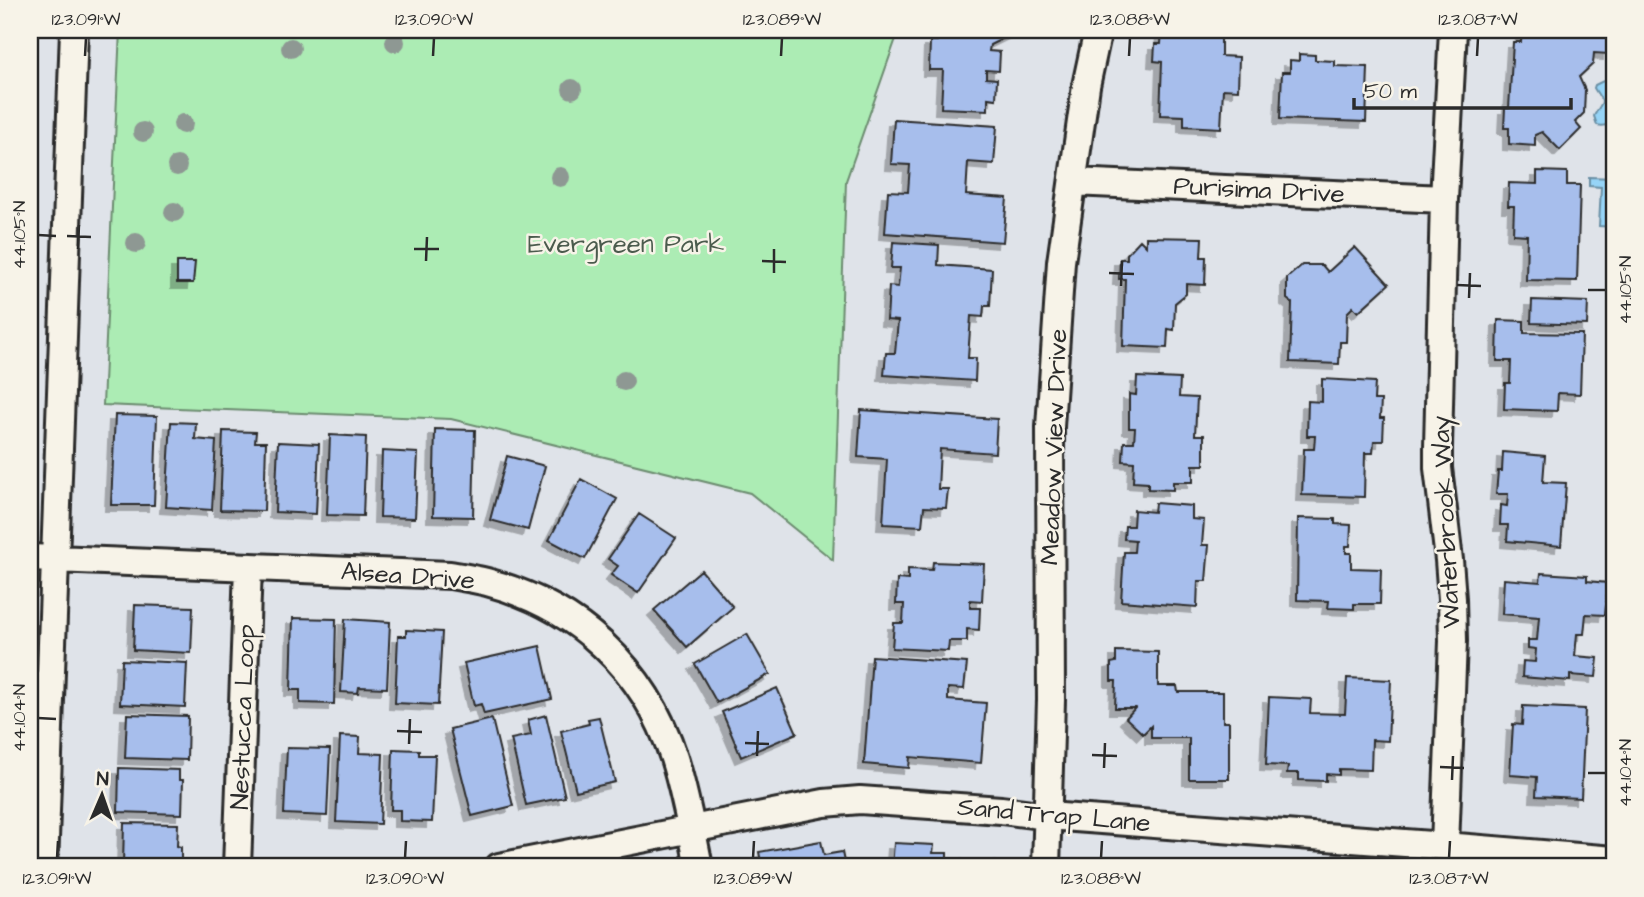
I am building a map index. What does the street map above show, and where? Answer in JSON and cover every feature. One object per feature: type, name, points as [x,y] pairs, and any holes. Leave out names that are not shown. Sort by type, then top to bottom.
[{"type":"street","points":[[44,867],[43,558],[74,30]]},
{"type":"street","name":"Meadow View Drive","points":[[1046,867],[1051,700],[1050,427],[1061,261],[1086,86],[1098,30]]},
{"type":"street","name":"Waterbrook Way","points":[[1445,846],[1453,641],[1449,561],[1438,468],[1444,199],[1453,30]]},
{"type":"street","name":"Purisima Drive","points":[[1073,182],[1444,199]]},
{"type":"street","name":"Alsea Drive","points":[[43,558],[450,575],[486,581],[515,591],[568,616],[590,632],[611,651],[647,697],[674,758],[691,828]]},
{"type":"street","name":"Nestucca Loop","points":[[237,867],[248,567]]},
{"type":"street","name":"Sand Trap Lane","points":[[499,867],[841,800],[1001,810],[1048,816],[1614,860]]},
{"type":"street","points":[[691,828],[699,867]]},
{"type":"green space","name":"Evergreen Park","points":[[120,30],[561,30],[661,34],[668,30],[899,30],[846,181],[833,560],[750,493],[451,419],[103,405]]},
{"type":"water","points":[[1603,81],[1614,86],[1614,113],[1609,123],[1604,126],[1597,125],[1594,116],[1602,102],[1594,88]]},
{"type":"water","points":[[1589,177],[1614,178],[1614,227],[1599,226],[1601,187],[1589,186]]},
{"type":"building","points":[[937,30],[1020,30],[990,45],[989,51],[1000,52],[999,71],[986,70],[986,78],[997,79],[996,99],[988,98],[988,110],[941,108],[943,70],[929,70],[930,41],[937,41]]},
{"type":"building","points":[[1162,30],[1221,33],[1221,56],[1239,57],[1238,90],[1223,89],[1221,128],[1184,126],[1184,116],[1160,115],[1162,62],[1154,61],[1155,44],[1161,44]]},
{"type":"building","points":[[1522,30],[1610,30],[1609,54],[1594,53],[1593,64],[1579,77],[1585,90],[1584,113],[1575,122],[1581,129],[1560,150],[1542,132],[1535,135],[1535,146],[1509,144],[1509,128],[1504,128],[1505,108],[1509,108],[1513,42],[1521,42]]},
{"type":"building","points":[[1299,54],[1315,55],[1315,60],[1335,61],[1335,66],[1368,67],[1366,122],[1280,119],[1282,72],[1290,72],[1290,60],[1299,61]]},
{"type":"building","points":[[894,119],[997,126],[994,164],[968,162],[966,195],[1007,198],[1003,242],[885,233],[888,191],[908,192],[910,165],[891,164]]},
{"type":"building","points":[[1537,171],[1567,172],[1567,185],[1580,185],[1577,281],[1526,280],[1527,235],[1513,234],[1514,206],[1508,206],[1509,183],[1537,184]]},
{"type":"building","points":[[1146,237],[1202,238],[1201,257],[1206,257],[1205,285],[1186,284],[1186,294],[1175,303],[1174,330],[1168,329],[1167,348],[1123,346],[1125,279],[1119,279],[1120,259],[1127,259],[1127,254],[1140,240],[1146,246]]},
{"type":"building","points":[[893,242],[939,245],[938,265],[992,269],[990,306],[984,306],[983,317],[971,316],[968,358],[976,358],[975,381],[884,375],[886,353],[895,353],[898,321],[887,320],[889,286],[898,287],[900,268],[891,268]]},
{"type":"building","points":[[1355,247],[1389,284],[1358,312],[1353,307],[1347,313],[1346,342],[1340,342],[1339,364],[1290,362],[1292,303],[1287,299],[1287,278],[1302,265],[1322,265],[1328,272]]},
{"type":"building","points":[[177,262],[195,262],[193,283],[177,283]]},
{"type":"building","points":[[1532,300],[1588,302],[1587,325],[1531,323]]},
{"type":"building","points":[[1498,320],[1524,321],[1524,333],[1582,334],[1580,394],[1558,393],[1557,411],[1504,409],[1505,383],[1510,383],[1511,361],[1497,361]]},
{"type":"building","points":[[1137,377],[1180,379],[1179,397],[1197,398],[1195,435],[1204,435],[1204,465],[1193,465],[1193,482],[1173,482],[1173,490],[1148,489],[1148,483],[1133,482],[1134,462],[1123,461],[1124,442],[1134,442],[1135,428],[1129,428],[1129,394],[1136,395]]},
{"type":"building","points":[[1322,379],[1375,382],[1374,400],[1381,400],[1380,418],[1384,418],[1383,441],[1374,441],[1373,453],[1365,453],[1364,497],[1302,495],[1304,449],[1314,449],[1315,436],[1307,436],[1308,401],[1322,402]]},
{"type":"building","points":[[861,410],[997,419],[995,453],[940,449],[938,489],[948,489],[946,508],[924,507],[922,526],[883,524],[887,459],[858,457]]},
{"type":"building","points":[[115,415],[157,416],[154,505],[111,505]]},
{"type":"building","points":[[171,422],[196,423],[195,439],[216,441],[212,510],[166,507]]},
{"type":"building","points":[[435,429],[475,430],[473,517],[433,516]]},
{"type":"building","points":[[223,431],[256,432],[255,442],[266,442],[264,511],[220,510]]},
{"type":"building","points":[[330,435],[366,437],[363,516],[327,515]]},
{"type":"building","points":[[278,442],[319,444],[316,514],[275,512]]},
{"type":"building","points":[[382,451],[418,453],[415,518],[380,517]]},
{"type":"building","points":[[1503,452],[1545,456],[1543,482],[1566,483],[1561,546],[1507,541],[1508,525],[1500,525],[1501,505],[1507,506],[1508,494],[1496,494],[1498,471],[1502,471]]},
{"type":"building","points":[[507,456],[545,466],[528,530],[490,520]]},
{"type":"building","points":[[581,479],[617,499],[585,559],[549,540]]},
{"type":"building","points":[[1155,503],[1192,506],[1192,519],[1204,520],[1202,545],[1209,545],[1206,581],[1198,581],[1197,607],[1121,601],[1124,552],[1134,552],[1135,540],[1124,539],[1125,526],[1133,526],[1134,510],[1154,512]]},
{"type":"building","points":[[639,514],[676,538],[638,593],[611,575],[618,566],[608,559]]},
{"type":"building","points":[[1298,518],[1335,519],[1335,524],[1351,525],[1350,546],[1346,546],[1346,553],[1351,553],[1351,568],[1381,569],[1380,604],[1354,604],[1354,609],[1328,608],[1329,601],[1297,600]]},
{"type":"building","points":[[933,562],[984,564],[982,601],[970,600],[970,608],[980,608],[979,630],[967,629],[967,641],[949,641],[948,651],[892,648],[894,623],[903,623],[904,604],[896,604],[897,579],[908,580],[908,569],[932,570]]},
{"type":"building","points":[[701,570],[733,607],[687,647],[654,610]]},
{"type":"building","points":[[1541,573],[1587,576],[1587,581],[1608,583],[1605,615],[1586,614],[1584,634],[1577,634],[1575,656],[1598,658],[1596,677],[1570,675],[1570,681],[1522,677],[1523,661],[1535,662],[1536,649],[1528,648],[1528,640],[1537,640],[1539,617],[1502,614],[1504,579],[1540,582]]},
{"type":"building","points":[[135,605],[193,607],[191,653],[133,650]]},
{"type":"building","points":[[293,618],[336,619],[334,704],[300,703],[300,690],[291,690]]},
{"type":"building","points":[[345,619],[390,622],[387,688],[359,687],[358,693],[341,692]]},
{"type":"building","points":[[406,630],[442,632],[438,705],[395,703],[398,636],[406,636]]},
{"type":"building","points":[[747,634],[770,674],[717,703],[695,664]]},
{"type":"building","points":[[540,646],[552,699],[484,714],[481,704],[474,706],[464,663]]},
{"type":"building","points":[[1116,651],[1158,652],[1158,686],[1177,686],[1178,692],[1223,692],[1223,722],[1229,722],[1229,779],[1189,779],[1189,738],[1151,738],[1151,726],[1143,734],[1126,718],[1135,708],[1115,708],[1116,681],[1111,681],[1111,663],[1116,662]]},
{"type":"building","points":[[872,656],[967,663],[964,689],[948,688],[948,700],[986,703],[981,763],[910,757],[909,768],[864,764]]},
{"type":"building","points":[[122,660],[187,663],[185,707],[120,704]]},
{"type":"building","points":[[1347,678],[1391,680],[1388,741],[1372,740],[1371,770],[1339,769],[1339,775],[1326,774],[1326,781],[1299,780],[1299,773],[1287,773],[1288,766],[1266,765],[1269,697],[1311,699],[1310,713],[1345,714]]},
{"type":"building","points":[[777,688],[797,733],[741,757],[722,712]]},
{"type":"building","points":[[1523,706],[1585,709],[1581,798],[1536,796],[1537,777],[1510,775],[1513,724],[1522,725]]},
{"type":"building","points":[[127,714],[188,716],[187,760],[125,758]]},
{"type":"building","points":[[546,715],[565,797],[526,805],[511,739],[531,735],[528,720]]},
{"type":"building","points":[[599,717],[615,782],[576,791],[561,731],[589,724],[588,719]]},
{"type":"building","points":[[492,719],[513,806],[472,816],[450,729]]},
{"type":"building","points":[[340,736],[360,737],[359,753],[383,754],[380,824],[336,822]]},
{"type":"building","points":[[287,748],[330,749],[327,816],[284,814]]},
{"type":"building","points":[[393,749],[419,750],[419,755],[435,755],[432,822],[400,821],[400,810],[391,810]]},
{"type":"building","points":[[119,768],[179,770],[179,780],[183,780],[182,814],[118,812]]},
{"type":"building","points":[[124,823],[178,824],[177,846],[181,847],[181,866],[123,865]]},
{"type":"building","points":[[821,841],[824,855],[842,852],[845,867],[762,867],[759,852]]},
{"type":"building","points":[[894,843],[934,845],[933,853],[947,853],[947,859],[996,862],[995,867],[892,867]]}]
